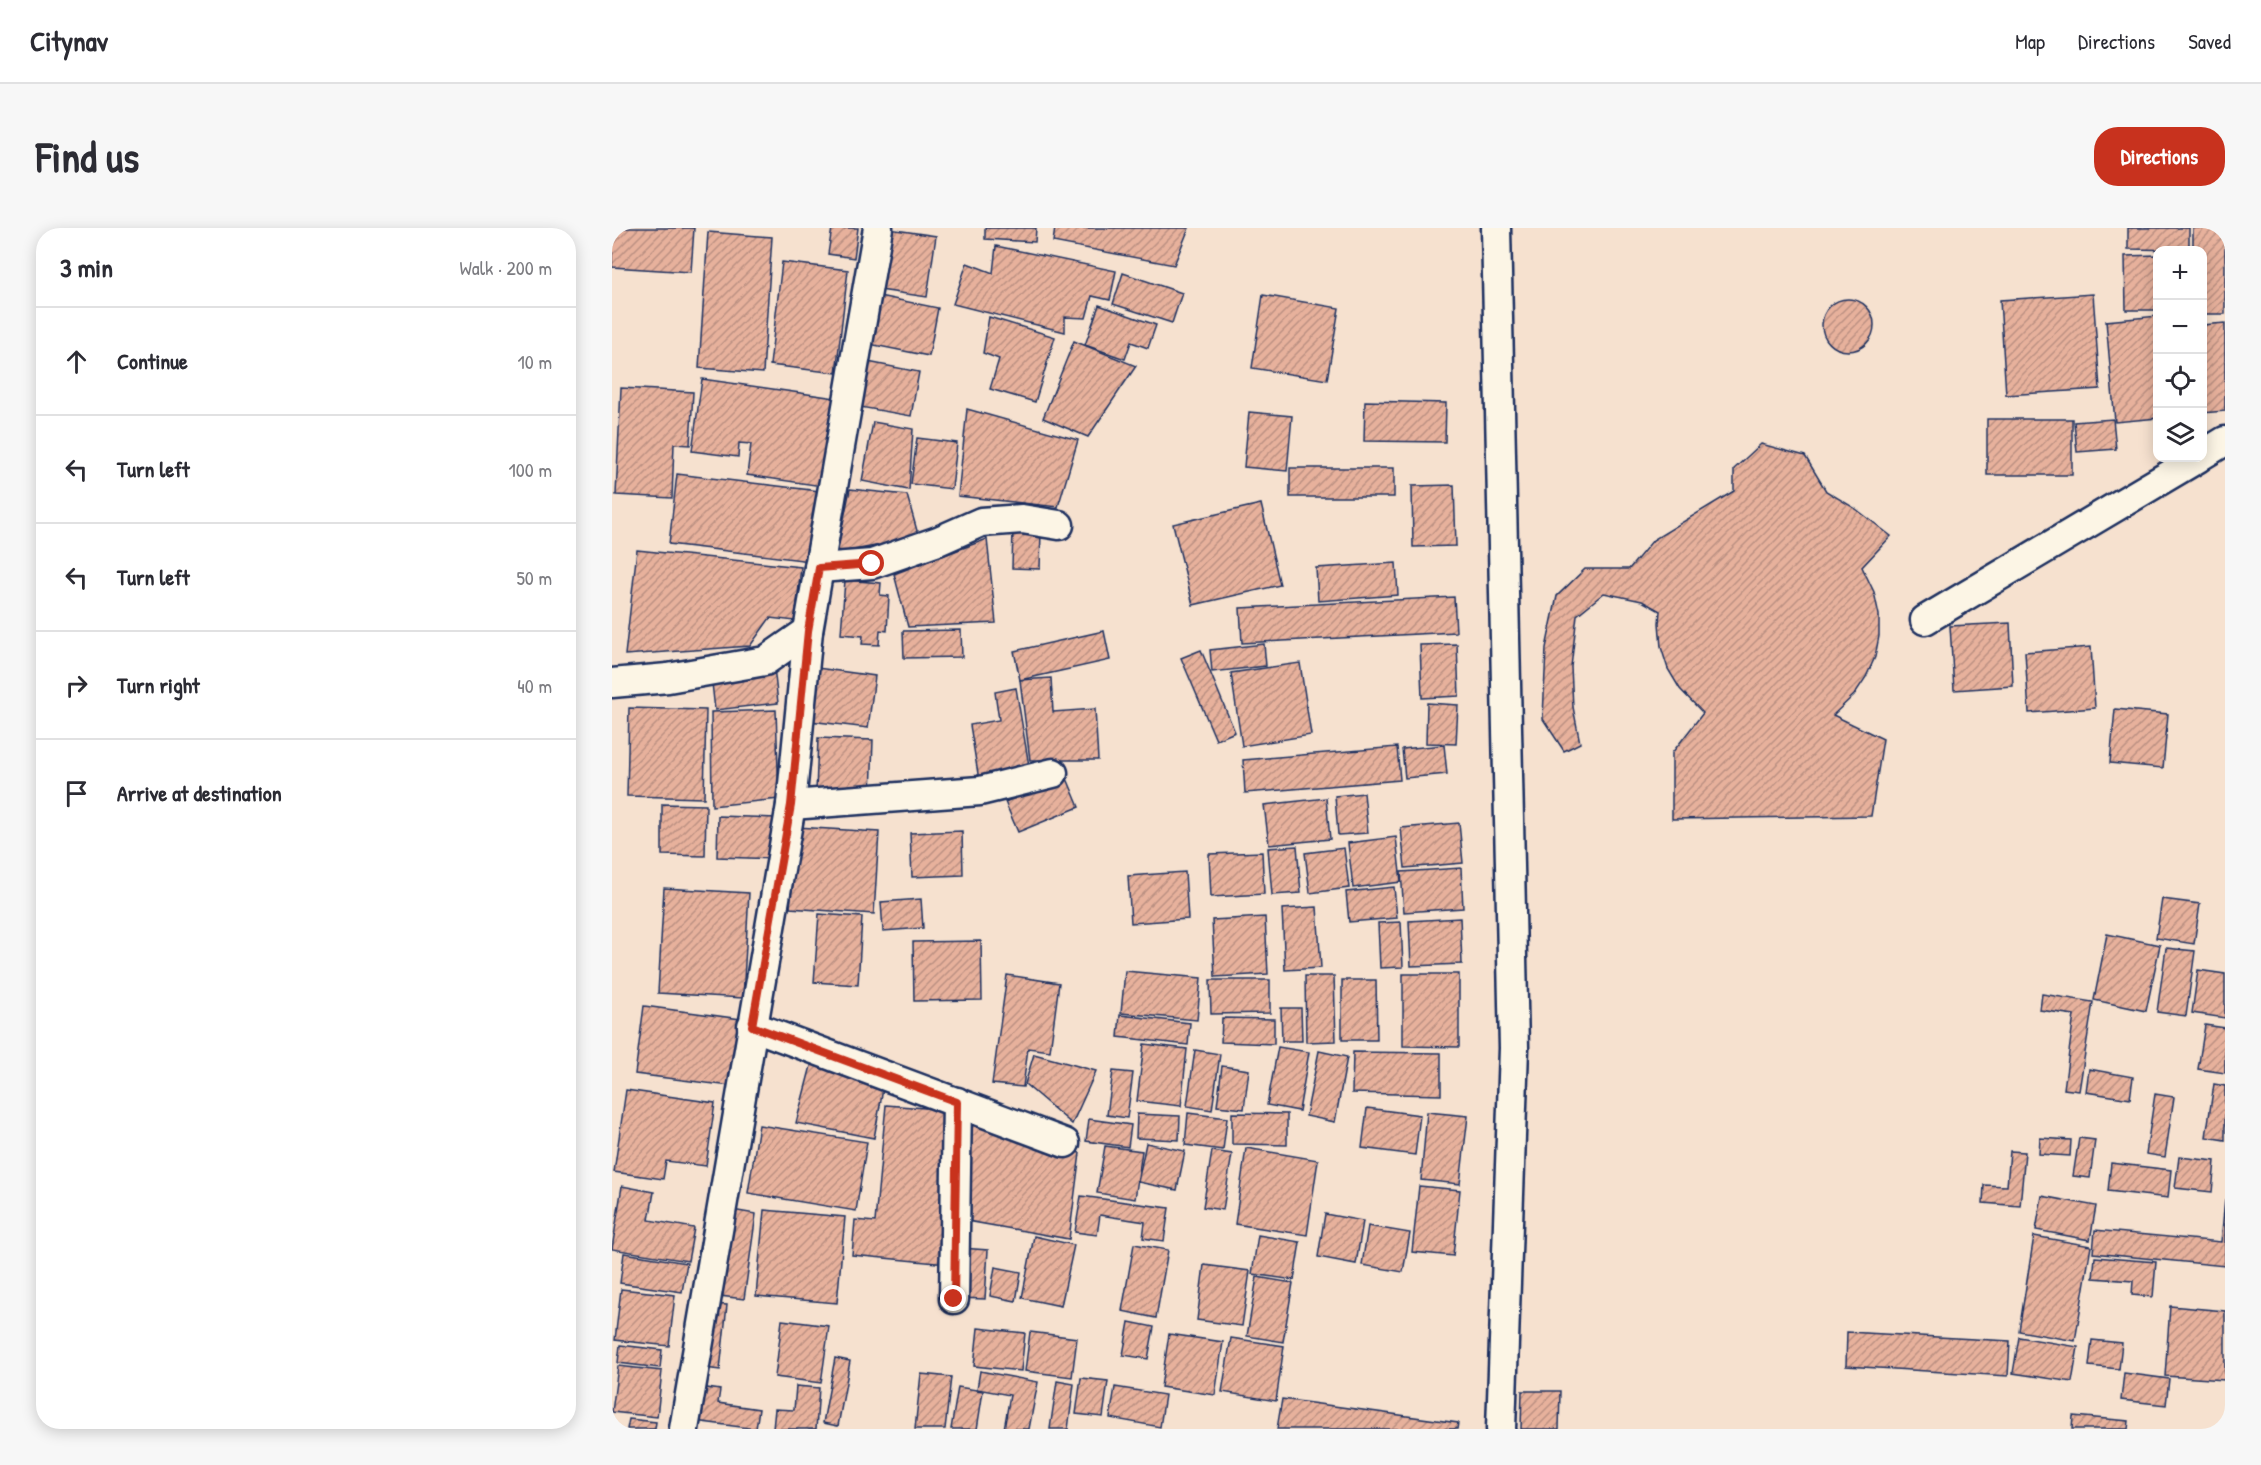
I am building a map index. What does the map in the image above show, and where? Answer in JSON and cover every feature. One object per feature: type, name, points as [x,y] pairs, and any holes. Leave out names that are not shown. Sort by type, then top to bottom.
[{"type":"street","points":[[684,1429],[791,805],[808,631],[878,228]]},
{"type":"street","points":[[1496,228],[1514,1048],[1501,1429]]},
{"type":"street","points":[[2207,452],[2225,441]]},
{"type":"street","points":[[1924,620],[2191,462]]},
{"type":"street","points":[[819,568],[872,564],[938,541],[981,522],[1022,519],[1059,525]]},
{"type":"street","points":[[612,682],[668,678],[765,661],[808,631]]},
{"type":"street","points":[[791,805],[980,791],[1053,773]]},
{"type":"street","points":[[752,1026],[1065,1143]]},
{"type":"street","points":[[954,1299],[957,1102]]},
{"type":"building","points":[[612,228],[694,228],[691,272],[612,267]]},
{"type":"building","points":[[832,228],[858,228],[854,258],[828,254]]},
{"type":"building","points":[[985,228],[1036,228],[1035,242],[985,239]]},
{"type":"building","points":[[1055,228],[1189,228],[1174,265],[1053,242]]},
{"type":"building","points":[[2128,228],[2189,228],[2189,246],[2128,249]]},
{"type":"building","points":[[2193,228],[2225,228],[2225,314],[2207,314],[2207,246],[2193,246]]},
{"type":"building","points":[[889,229],[936,236],[927,297],[880,290]]},
{"type":"building","points":[[708,232],[772,237],[763,373],[699,368]]},
{"type":"building","points":[[996,246],[1116,271],[1110,300],[1092,296],[1086,318],[1065,317],[1065,332],[953,304],[967,263],[993,273]]},
{"type":"building","points":[[2153,255],[2153,310],[2126,310],[2125,256]]},
{"type":"building","points":[[782,262],[848,270],[836,373],[770,365]]},
{"type":"building","points":[[1123,273],[1182,293],[1172,323],[1113,304]]},
{"type":"building","points":[[2093,294],[2100,389],[2006,395],[2000,300]]},
{"type":"building","points":[[1263,295],[1339,308],[1327,380],[1252,368]]},
{"type":"building","points":[[879,296],[938,308],[929,356],[869,344]]},
{"type":"building","points":[[1848,299],[1858,301],[1866,307],[1872,315],[1874,325],[1872,335],[1866,343],[1858,349],[1848,351],[1838,349],[1830,343],[1824,335],[1822,325],[1824,315],[1830,307],[1838,301]]},
{"type":"building","points":[[1099,305],[1156,325],[1148,348],[1131,342],[1125,359],[1085,345]]},
{"type":"building","points":[[2153,316],[2153,418],[2115,422],[2106,321]]},
{"type":"building","points":[[989,317],[1055,337],[1035,402],[990,389],[999,359],[983,353]]},
{"type":"building","points":[[2225,323],[2225,411],[2207,413],[2207,325]]},
{"type":"building","points":[[1074,341],[1136,366],[1088,437],[1043,418]]},
{"type":"building","points":[[868,362],[919,372],[911,416],[860,407]]},
{"type":"building","points":[[702,379],[835,398],[822,486],[747,475],[751,444],[739,443],[738,457],[692,451]]},
{"type":"building","points":[[621,388],[693,392],[690,445],[674,444],[672,498],[616,495]]},
{"type":"building","points":[[1365,401],[1446,403],[1445,442],[1364,441]]},
{"type":"building","points":[[967,409],[1078,440],[1058,507],[958,496]]},
{"type":"building","points":[[1249,412],[1292,416],[1287,471],[1244,467]]},
{"type":"building","points":[[1987,419],[2072,419],[2072,475],[1987,475]]},
{"type":"building","points":[[2113,419],[2116,449],[2077,452],[2074,422]]},
{"type":"building","points":[[873,422],[913,429],[909,490],[862,481]]},
{"type":"building","points":[[917,438],[957,443],[952,489],[911,484]]},
{"type":"building","points":[[1761,444],[1805,456],[1826,491],[1856,509],[1891,536],[1862,567],[1874,592],[1879,615],[1879,636],[1875,657],[1854,695],[1833,715],[1883,739],[1871,816],[1672,819],[1672,753],[1703,713],[1680,689],[1668,669],[1661,647],[1660,611],[1642,601],[1604,593],[1577,615],[1571,667],[1573,707],[1580,743],[1564,751],[1543,719],[1546,648],[1557,596],[1585,569],[1629,569],[1653,540],[1734,491],[1734,469]]},
{"type":"building","points":[[1290,468],[1394,468],[1394,497],[1290,497]]},
{"type":"building","points":[[677,474],[819,491],[810,561],[669,544]]},
{"type":"building","points":[[1454,485],[1456,546],[1413,547],[1412,486]]},
{"type":"building","points":[[850,489],[907,495],[919,538],[837,553]]},
{"type":"building","points":[[1261,504],[1280,585],[1193,605],[1173,524]]},
{"type":"building","points":[[1013,529],[1041,530],[1040,569],[1012,568]]},
{"type":"building","points":[[987,539],[996,623],[908,627],[894,574]]},
{"type":"building","points":[[637,550],[801,567],[795,621],[770,618],[750,646],[625,655]]},
{"type":"building","points":[[1396,563],[1398,595],[1318,601],[1316,568]]},
{"type":"building","points":[[845,580],[881,583],[880,595],[889,596],[887,631],[880,630],[879,645],[862,644],[863,636],[841,634]]},
{"type":"building","points":[[1454,597],[1456,632],[1242,643],[1240,608]]},
{"type":"building","points":[[2010,623],[2013,686],[1954,690],[1950,626]]},
{"type":"building","points":[[961,630],[962,657],[904,658],[903,631]]},
{"type":"building","points":[[1104,631],[1110,660],[1020,680],[1014,651]]},
{"type":"building","points":[[1264,644],[1266,666],[1212,672],[1210,650]]},
{"type":"building","points":[[1457,644],[1459,696],[1422,698],[1420,645]]},
{"type":"building","points":[[2091,647],[2095,708],[2029,713],[2025,652]]},
{"type":"building","points":[[1201,650],[1235,732],[1216,740],[1181,658]]},
{"type":"building","points":[[1300,663],[1311,735],[1242,746],[1231,673]]},
{"type":"building","points":[[774,667],[778,703],[715,710],[711,674]]},
{"type":"building","points":[[817,668],[875,676],[868,728],[810,721]]},
{"type":"building","points":[[1051,678],[1053,712],[1095,709],[1098,760],[1030,760],[1020,680]]},
{"type":"building","points":[[1016,688],[1030,772],[979,780],[970,725],[999,720],[995,692]]},
{"type":"building","points":[[1427,703],[1458,705],[1456,744],[1426,743]]},
{"type":"building","points":[[629,708],[706,710],[704,798],[627,796]]},
{"type":"building","points":[[2115,709],[2168,714],[2163,768],[2110,763]]},
{"type":"building","points":[[776,710],[779,799],[712,806],[711,712]]},
{"type":"building","points":[[818,738],[873,740],[871,795],[816,793]]},
{"type":"building","points":[[1444,745],[1447,774],[1405,778],[1402,749]]},
{"type":"building","points":[[1397,747],[1400,780],[1245,793],[1243,760]]},
{"type":"building","points":[[1066,776],[1079,807],[1018,832],[1005,802]]},
{"type":"building","points":[[1364,793],[1368,833],[1338,835],[1335,796]]},
{"type":"building","points":[[1326,798],[1330,839],[1269,845],[1264,805]]},
{"type":"building","points":[[662,804],[706,805],[705,856],[662,855]]},
{"type":"building","points":[[718,816],[777,818],[776,859],[717,857]]},
{"type":"building","points":[[1459,823],[1463,863],[1405,868],[1401,828]]},
{"type":"building","points":[[796,827],[879,832],[874,914],[790,908]]},
{"type":"building","points":[[962,831],[963,875],[912,877],[910,833]]},
{"type":"building","points":[[1396,837],[1401,882],[1353,888],[1348,843]]},
{"type":"building","points":[[1297,846],[1301,893],[1272,895],[1268,848]]},
{"type":"building","points":[[1344,848],[1349,888],[1310,893],[1305,853]]},
{"type":"building","points":[[1262,852],[1264,894],[1211,897],[1209,854]]},
{"type":"building","points":[[1461,868],[1463,908],[1404,912],[1401,872]]},
{"type":"building","points":[[1185,872],[1188,919],[1131,923],[1128,876]]},
{"type":"building","points":[[1394,887],[1397,918],[1349,922],[1346,892]]},
{"type":"building","points":[[664,888],[749,893],[743,998],[658,993]]},
{"type":"building","points":[[921,899],[923,928],[883,931],[881,902]]},
{"type":"building","points":[[2162,899],[2200,904],[2194,944],[2156,938]]},
{"type":"building","points":[[1317,907],[1321,968],[1285,970],[1282,909]]},
{"type":"building","points":[[819,914],[862,917],[858,985],[814,982]]},
{"type":"building","points":[[1265,917],[1268,974],[1215,977],[1212,920]]},
{"type":"building","points":[[1460,918],[1462,964],[1411,966],[1409,921]]},
{"type":"building","points":[[1401,922],[1403,967],[1380,968],[1378,923]]},
{"type":"building","points":[[2107,934],[2160,945],[2146,1011],[2094,1000]]},
{"type":"building","points":[[981,941],[982,1000],[914,1001],[913,942]]},
{"type":"building","points":[[2166,948],[2195,951],[2186,1016],[2157,1012]]},
{"type":"building","points":[[2198,970],[2225,974],[2225,1018],[2192,1013]]},
{"type":"building","points":[[1125,971],[1201,978],[1197,1020],[1121,1013]]},
{"type":"building","points":[[1403,974],[1459,974],[1459,1047],[1403,1046]]},
{"type":"building","points":[[1007,975],[1059,983],[1050,1051],[1028,1048],[1023,1087],[992,1084]]},
{"type":"building","points":[[1305,976],[1334,976],[1336,1041],[1306,1042]]},
{"type":"building","points":[[1210,980],[1270,980],[1270,1013],[1211,1014]]},
{"type":"building","points":[[1342,980],[1376,980],[1377,1040],[1342,1040]]},
{"type":"building","points":[[2042,994],[2093,1002],[2079,1091],[2064,1089],[2074,1015],[2040,1010]]},
{"type":"building","points":[[644,1006],[748,1020],[730,1086],[635,1074]]},
{"type":"building","points":[[1281,1008],[1301,1008],[1302,1041],[1282,1041]]},
{"type":"building","points":[[1120,1015],[1190,1023],[1188,1045],[1118,1037]]},
{"type":"building","points":[[1222,1018],[1274,1019],[1274,1044],[1221,1042]]},
{"type":"building","points":[[2205,1025],[2225,1028],[2225,1073],[2198,1069]]},
{"type":"building","points":[[1144,1044],[1187,1049],[1181,1106],[1137,1101]]},
{"type":"building","points":[[1278,1047],[1309,1052],[1299,1111],[1267,1105]]},
{"type":"building","points":[[1195,1050],[1220,1054],[1212,1110],[1187,1106]]},
{"type":"building","points":[[1319,1051],[1347,1057],[1335,1122],[1306,1116]]},
{"type":"building","points":[[1353,1052],[1441,1053],[1441,1095],[1352,1093]]},
{"type":"building","points":[[1034,1054],[1096,1071],[1072,1124],[1025,1084]]},
{"type":"building","points":[[812,1062],[883,1089],[874,1138],[796,1123]]},
{"type":"building","points":[[1222,1066],[1249,1070],[1244,1109],[1217,1106]]},
{"type":"building","points":[[2089,1069],[2133,1077],[2130,1099],[2086,1092]]},
{"type":"building","points":[[1113,1071],[1133,1073],[1127,1118],[1107,1115]]},
{"type":"building","points":[[2214,1084],[2225,1086],[2225,1140],[2206,1137]]},
{"type":"building","points":[[626,1090],[715,1103],[706,1166],[666,1161],[663,1179],[614,1172]]},
{"type":"building","points":[[2155,1094],[2174,1097],[2165,1157],[2146,1154]]},
{"type":"building","points":[[886,1105],[951,1110],[947,1264],[852,1255],[855,1220],[875,1222]]},
{"type":"building","points":[[1367,1108],[1420,1115],[1415,1155],[1362,1148]]},
{"type":"building","points":[[1427,1112],[1468,1116],[1460,1184],[1421,1180]]},
{"type":"building","points":[[1188,1113],[1227,1118],[1223,1150],[1185,1145]]},
{"type":"building","points":[[1232,1113],[1287,1114],[1287,1145],[1232,1144]]},
{"type":"building","points":[[1137,1114],[1180,1116],[1179,1140],[1136,1138]]},
{"type":"building","points":[[1089,1119],[1131,1125],[1128,1147],[1086,1141]]},
{"type":"building","points":[[965,1122],[1080,1153],[1069,1239],[962,1220]]},
{"type":"building","points":[[759,1125],[867,1142],[856,1211],[748,1193]]},
{"type":"building","points":[[2040,1138],[2071,1140],[2070,1156],[2039,1154]]},
{"type":"building","points":[[2079,1138],[2095,1140],[2090,1178],[2073,1176]]},
{"type":"building","points":[[1146,1143],[1185,1151],[1177,1190],[1138,1182]]},
{"type":"building","points":[[1105,1146],[1142,1151],[1135,1199],[1097,1193]]},
{"type":"building","points":[[1246,1148],[1318,1160],[1307,1235],[1235,1224]]},
{"type":"building","points":[[1212,1151],[1232,1154],[1223,1210],[1203,1207]]},
{"type":"building","points":[[2010,1151],[2025,1152],[2020,1206],[1983,1203],[1984,1185],[2007,1186]]},
{"type":"building","points":[[2179,1157],[2215,1161],[2212,1192],[2175,1188]]},
{"type":"building","points":[[2111,1163],[2171,1170],[2168,1198],[2108,1191]]},
{"type":"building","points":[[622,1186],[654,1192],[649,1220],[694,1228],[688,1261],[612,1249]]},
{"type":"building","points":[[1419,1186],[1460,1190],[1453,1256],[1412,1252]]},
{"type":"building","points":[[1081,1196],[1169,1208],[1164,1241],[1143,1238],[1145,1222],[1100,1215],[1097,1235],[1075,1232]]},
{"type":"building","points":[[2042,1196],[2096,1206],[2090,1240],[2036,1230]]},
{"type":"building","points":[[2225,1199],[2225,1266],[2093,1253],[2095,1230],[2221,1242]]},
{"type":"building","points":[[732,1210],[756,1214],[744,1299],[720,1296]]},
{"type":"building","points":[[764,1210],[845,1217],[837,1303],[756,1296]]},
{"type":"building","points":[[1325,1214],[1363,1221],[1356,1264],[1318,1257]]},
{"type":"building","points":[[1368,1226],[1410,1233],[1403,1272],[1362,1265]]},
{"type":"building","points":[[1258,1235],[1300,1242],[1294,1280],[1252,1274]]},
{"type":"building","points":[[1034,1236],[1074,1245],[1061,1306],[1022,1298]]},
{"type":"building","points":[[2034,1236],[2091,1246],[2075,1341],[2019,1331]]},
{"type":"building","points":[[1134,1244],[1168,1250],[1156,1318],[1122,1311]]},
{"type":"building","points":[[961,1248],[988,1250],[985,1299],[958,1298]]},
{"type":"building","points":[[624,1253],[687,1263],[682,1292],[620,1283]]},
{"type":"building","points":[[2095,1257],[2156,1262],[2153,1297],[2132,1295],[2133,1281],[2093,1278]]},
{"type":"building","points":[[1204,1265],[1250,1271],[1242,1326],[1197,1320]]},
{"type":"building","points":[[995,1267],[1021,1272],[1016,1301],[990,1296]]},
{"type":"building","points":[[1257,1277],[1293,1283],[1283,1342],[1247,1336]]},
{"type":"building","points":[[621,1289],[675,1295],[669,1346],[615,1340]]},
{"type":"building","points":[[712,1304],[727,1305],[720,1370],[705,1368]]},
{"type":"building","points":[[2170,1306],[2225,1311],[2225,1380],[2165,1376]]},
{"type":"building","points":[[782,1320],[829,1326],[821,1383],[775,1377]]},
{"type":"building","points":[[1129,1322],[1154,1327],[1148,1359],[1123,1355]]},
{"type":"building","points":[[978,1328],[1025,1333],[1021,1371],[974,1366]]},
{"type":"building","points":[[1030,1332],[1077,1338],[1072,1377],[1025,1371]]},
{"type":"building","points":[[1847,1332],[2010,1341],[2008,1376],[1846,1366]]},
{"type":"building","points":[[1169,1334],[1223,1342],[1215,1395],[1161,1387]]},
{"type":"building","points":[[2019,1337],[2078,1347],[2072,1382],[2013,1373]]},
{"type":"building","points":[[1231,1338],[1284,1346],[1276,1401],[1222,1392]]},
{"type":"building","points":[[2092,1340],[2122,1343],[2119,1369],[2089,1366]]},
{"type":"building","points":[[620,1345],[662,1350],[660,1368],[618,1363]]},
{"type":"building","points":[[835,1358],[850,1361],[838,1426],[823,1423]]},
{"type":"building","points":[[618,1366],[662,1371],[657,1417],[612,1412]]},
{"type":"building","points":[[980,1371],[1038,1382],[1029,1429],[1004,1429],[1010,1395],[977,1389]]},
{"type":"building","points":[[2124,1373],[2169,1379],[2166,1405],[2121,1400]]},
{"type":"building","points":[[921,1374],[951,1377],[945,1429],[915,1429]]},
{"type":"building","points":[[1081,1378],[1108,1381],[1103,1417],[1076,1414]]},
{"type":"building","points":[[1057,1381],[1074,1384],[1068,1429],[1050,1429]]},
{"type":"building","points":[[796,1386],[819,1388],[816,1429],[773,1429],[775,1409],[794,1410]]},
{"type":"building","points":[[700,1387],[720,1390],[718,1403],[759,1409],[756,1429],[695,1421]]},
{"type":"building","points":[[958,1387],[983,1391],[977,1429],[951,1429]]},
{"type":"building","points":[[1115,1387],[1165,1395],[1160,1427],[1110,1418]]},
{"type":"building","points":[[1522,1391],[1560,1391],[1559,1429],[1521,1429]]},
{"type":"building","points":[[1282,1399],[1458,1423],[1457,1429],[1277,1429]]},
{"type":"building","points":[[2073,1416],[2129,1421],[2128,1429],[2072,1429]]},
{"type":"building","points":[[629,1419],[656,1422],[655,1429],[627,1429]]},
{"type":"route","points":[[872,564],[819,568],[808,631],[791,805],[752,1026],[957,1102],[954,1299]]}]
